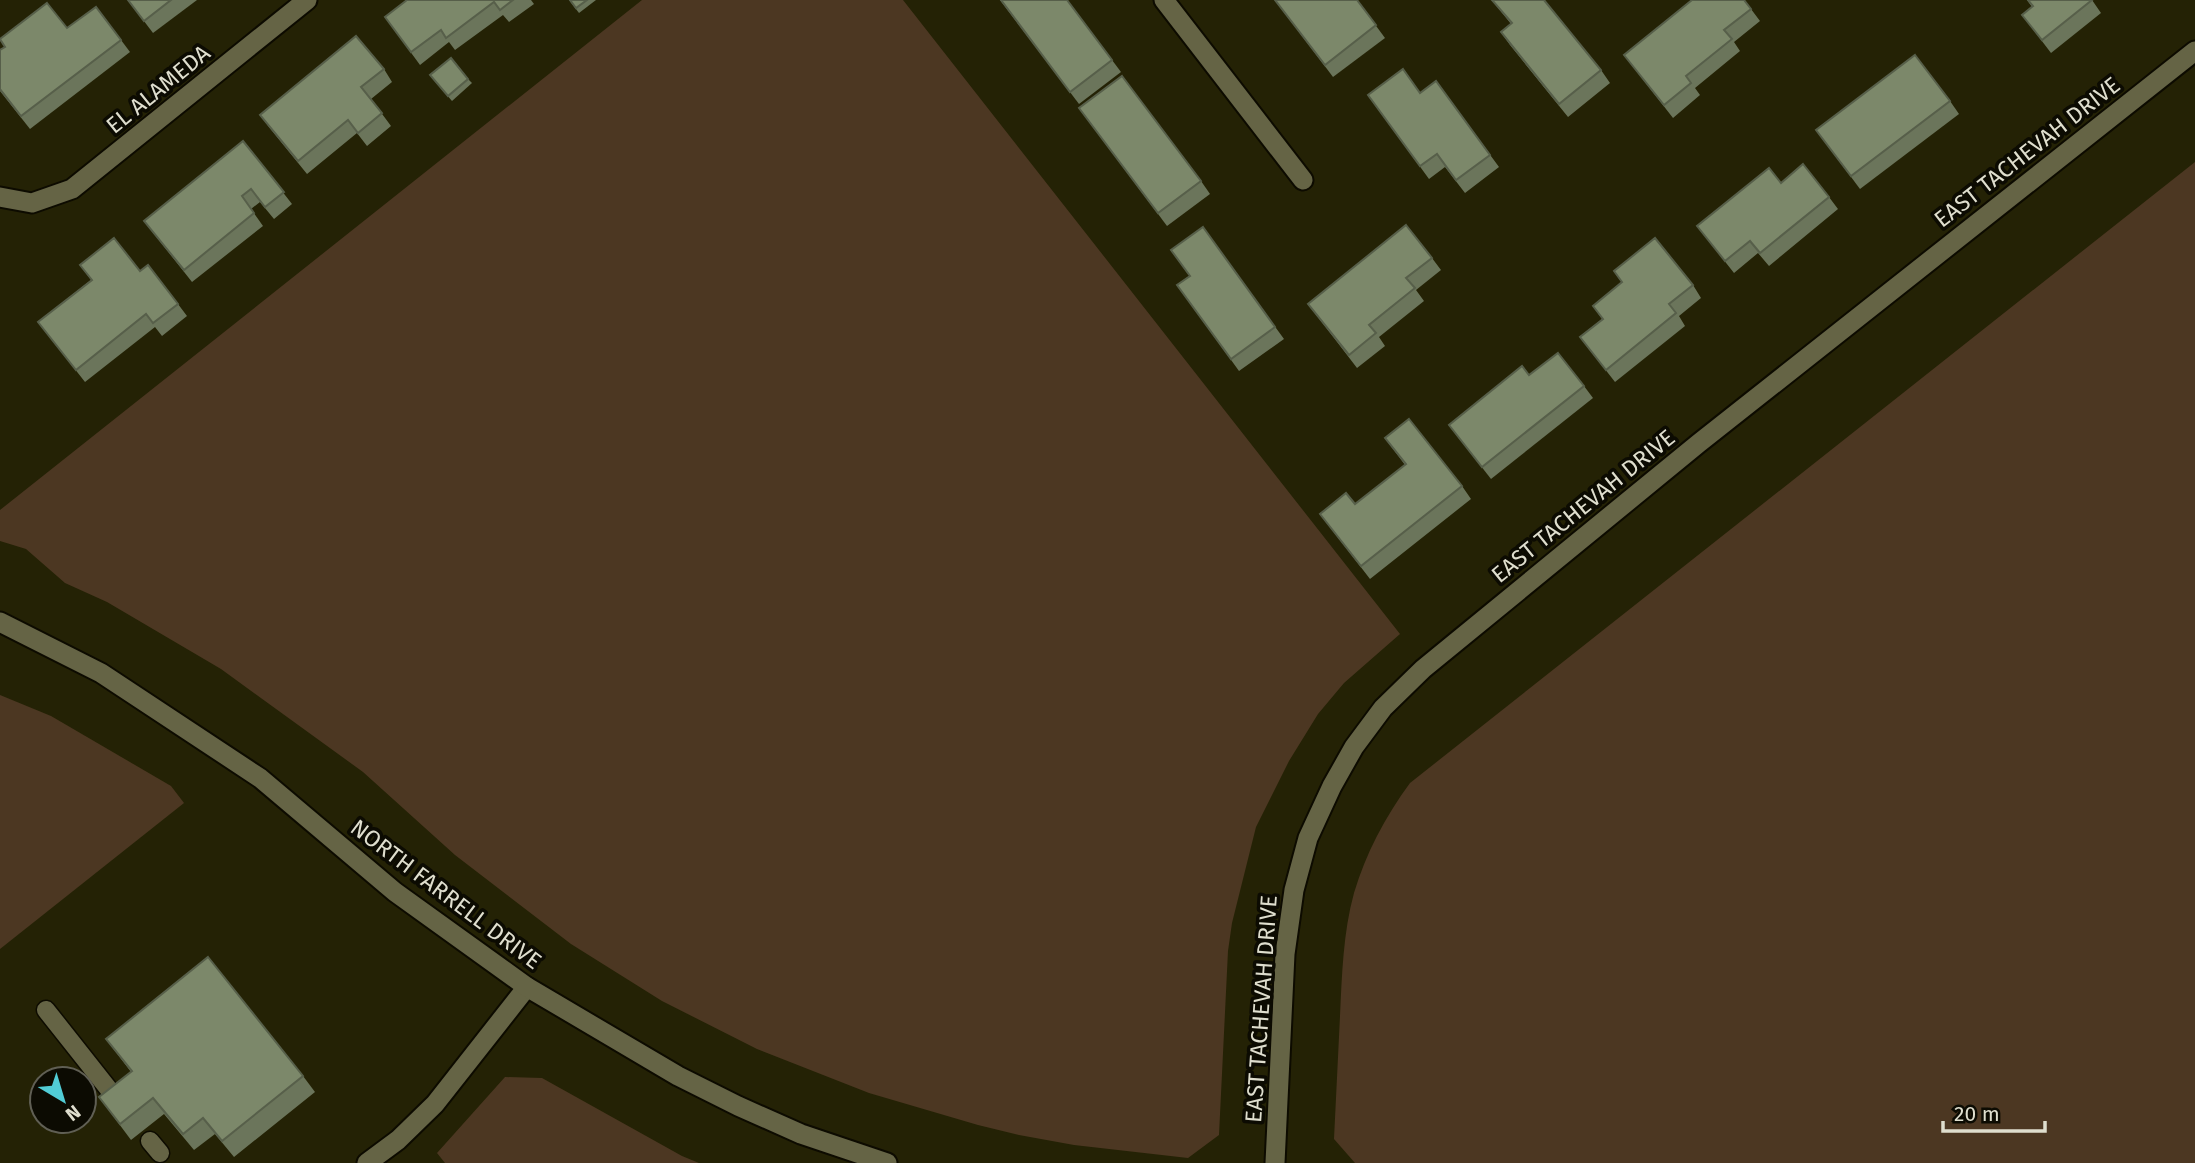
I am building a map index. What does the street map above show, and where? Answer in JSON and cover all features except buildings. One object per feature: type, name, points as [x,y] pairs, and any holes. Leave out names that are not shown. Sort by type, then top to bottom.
[{"type":"street","name":"EL ALAMEDA","points":[[0,197],[32,203],[72,189],[307,0]]},
{"type":"street","points":[[1164,0],[1303,180]]},
{"type":"street","name":"EAST TACHEVAH DRIVE","points":[[1275,1163],[1285,954],[1294,890],[1308,838],[1332,786],[1354,747],[1382,708],[1423,669],[1699,443],[2195,51]]},
{"type":"street","name":"NORTH FARRELL DRIVE","points":[[0,622],[101,673],[260,778],[395,892],[527,988],[678,1076],[738,1107],[801,1134],[887,1163]]},
{"type":"street","points":[[367,1163],[398,1140],[435,1104],[527,988]]},
{"type":"lane","points":[[46,1010],[126,1111]]},
{"type":"shaded area","points":[[642,0],[903,0],[1400,634],[1344,683],[1318,714],[1289,761],[1256,827],[1232,923],[1228,951],[1219,1135],[1188,1158],[1074,1145],[1019,1135],[869,1093],[757,1049],[662,1001],[571,944],[455,855],[363,772],[221,669],[107,602],[65,583],[26,549],[0,541],[0,510]]},
{"type":"shaded area","points":[[2195,162],[2195,1163],[1355,1163],[1334,1139],[1342,970],[1347,923],[1354,893],[1370,850],[1384,822],[1410,783]]},
{"type":"shaded area","points":[[0,695],[51,716],[171,786],[184,803],[0,949]]},
{"type":"shaded area","points":[[505,1077],[542,1078],[699,1163],[445,1163],[437,1153]]}]
